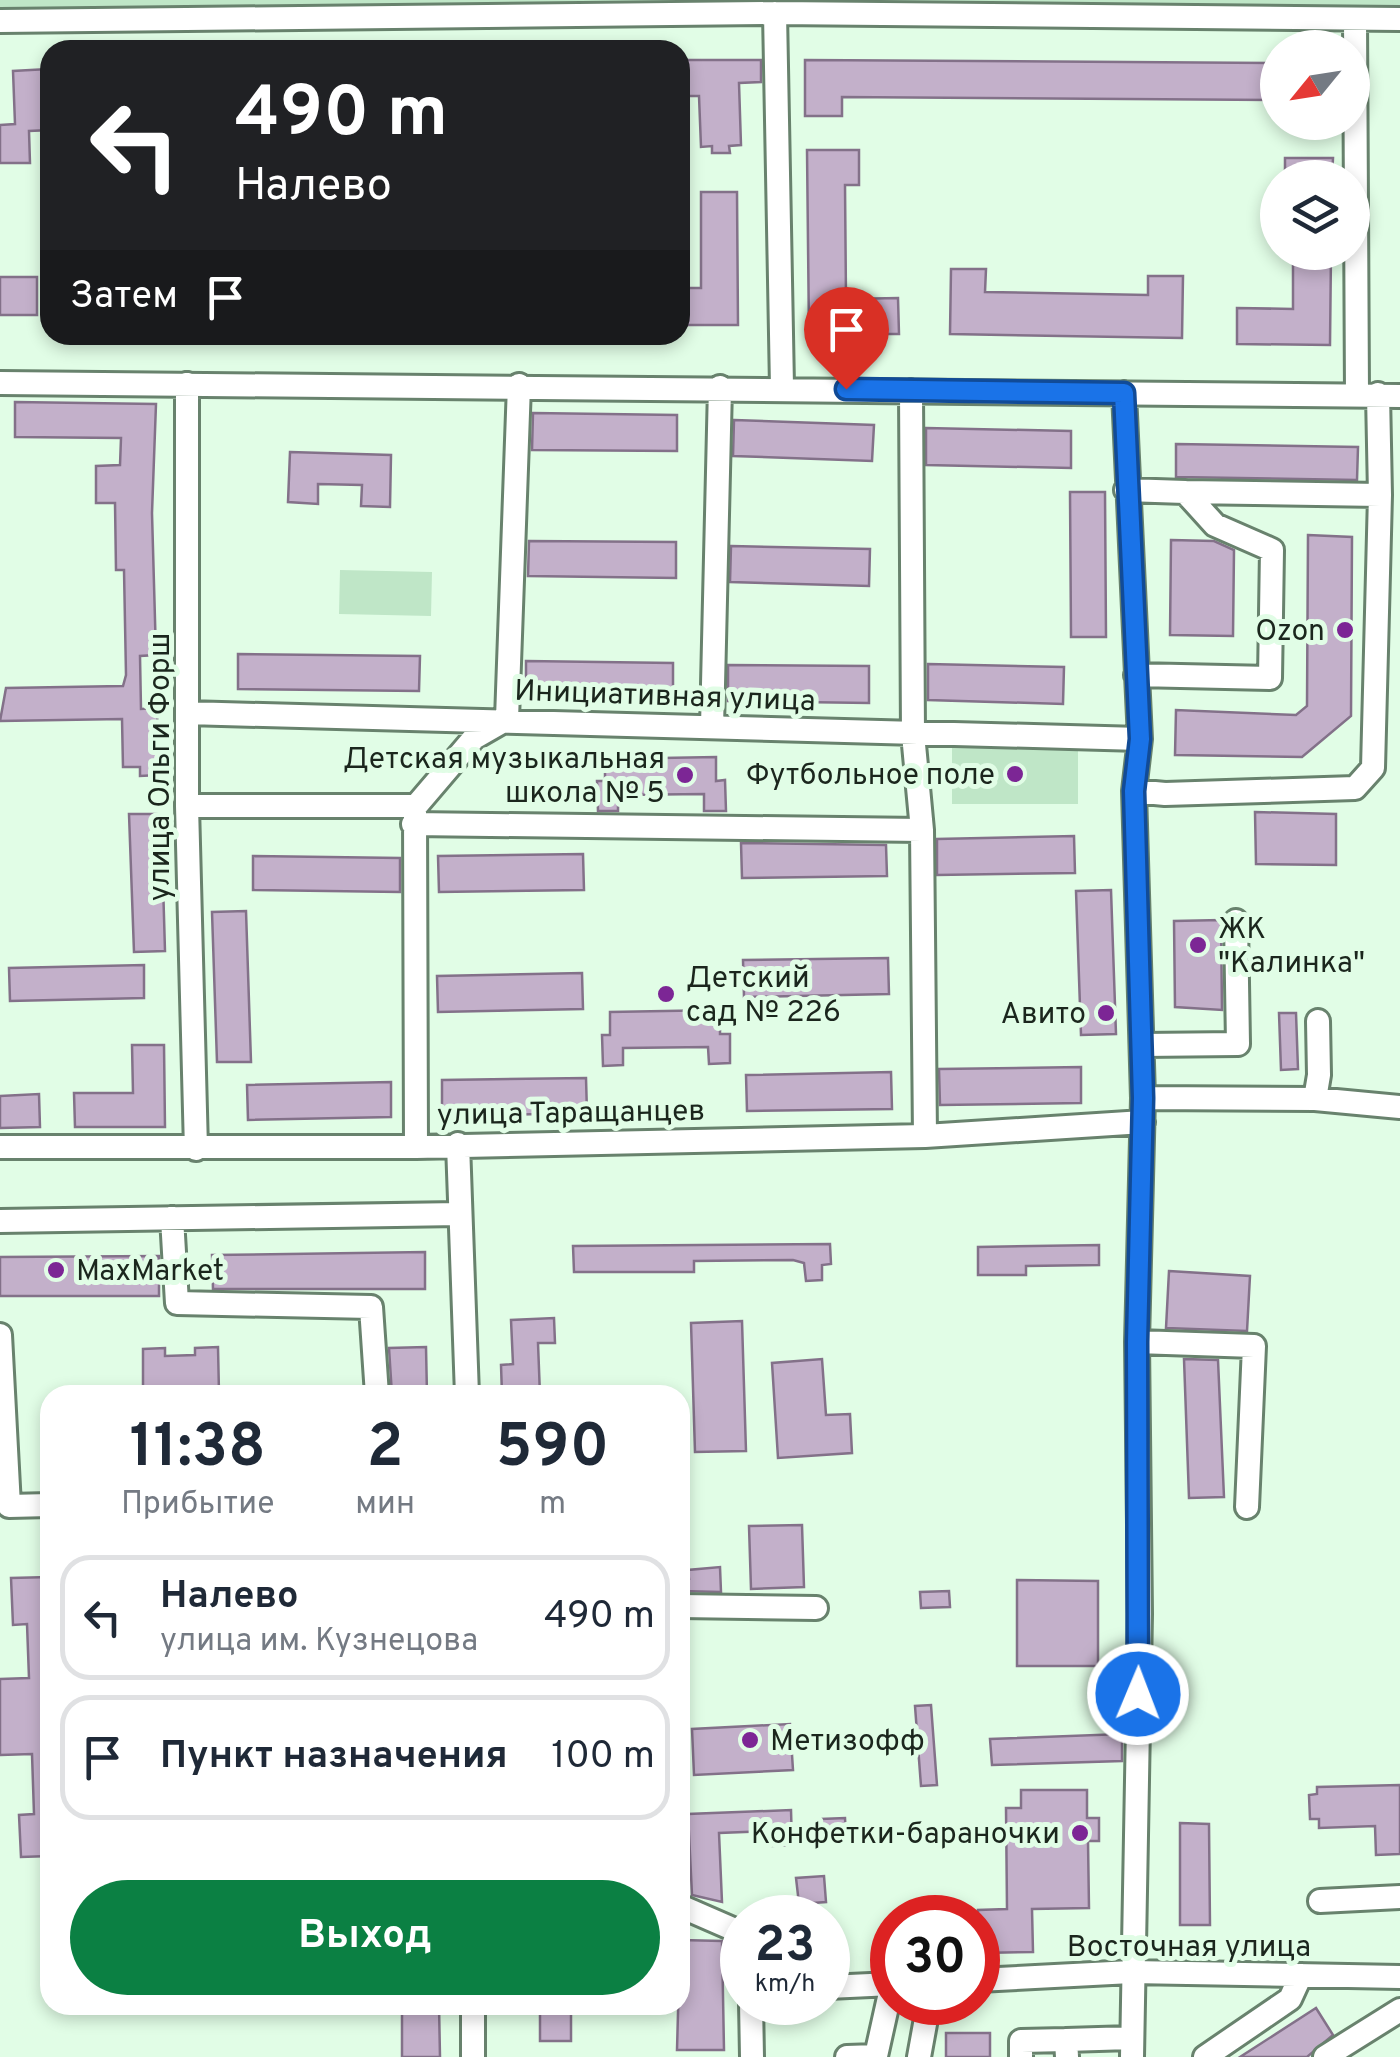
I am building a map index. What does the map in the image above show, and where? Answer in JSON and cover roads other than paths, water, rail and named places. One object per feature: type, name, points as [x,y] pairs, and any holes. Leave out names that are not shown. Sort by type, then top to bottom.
[{"type":"street","points":[[775,13],[782,388]]},
{"type":"street","points":[[0,21],[775,13],[1400,19]]},
{"type":"street","points":[[1134,791],[1165,794],[1355,788],[1373,768],[1380,495],[1378,394],[1355,19]]},
{"type":"street","points":[[0,383],[1378,394]]},
{"type":"street","name":"улица Ольги Форш","points":[[188,384],[187,806],[196,1148]]},
{"type":"street","points":[[416,1147],[414,815],[474,738],[507,719],[519,385]]},
{"type":"street","points":[[712,727],[720,387]]},
{"type":"street","points":[[911,391],[913,734],[922,830],[925,1136]]},
{"type":"street","points":[[1021,2057],[1021,2041],[1066,2048],[1132,2047],[1140,1614],[1137,1342],[1143,1098],[1134,791],[1140,739],[1124,393]]},
{"type":"street","points":[[1126,490],[1380,495]]},
{"type":"street","points":[[1136,675],[1270,678],[1272,550],[1215,525],[1185,492]]},
{"type":"street","name":"Инициативная улица","points":[[187,714],[507,719],[1140,739]]},
{"type":"street","points":[[187,806],[922,830]]},
{"type":"street","points":[[1142,1045],[1238,1044],[1236,921]]},
{"type":"street","points":[[1314,1099],[1319,1075],[1318,1021]]},
{"type":"street","points":[[1143,1098],[1314,1099],[1400,1107]]},
{"type":"street","name":"улица Таращанцев","points":[[0,1147],[416,1147],[925,1136],[1143,1122]]},
{"type":"street","points":[[458,1144],[467,1385]]},
{"type":"street","points":[[0,1220],[459,1214]]},
{"type":"street","points":[[172,1218],[177,1303],[371,1307],[376,1385]]},
{"type":"street","points":[[0,1335],[9,1506],[40,1505]]},
{"type":"street","points":[[1137,1342],[1254,1346],[1247,1507]]},
{"type":"street","points":[[690,1606],[816,1608]]},
{"type":"street","points":[[1320,1901],[1400,1898]]},
{"type":"street","points":[[690,1910],[720,1923]]},
{"type":"street","name":"Восточная улица","points":[[1000,1979],[1131,1972],[1400,1976]]},
{"type":"street","points":[[1204,2057],[1290,1999],[1301,1975]]},
{"type":"street","points":[[1324,2057],[1400,2010]]},
{"type":"street","points":[[473,2015],[473,2057]]},
{"type":"street","points":[[751,2025],[752,2057]]},
{"type":"street","points":[[847,2057],[876,2056],[883,2025]]},
{"type":"street","points":[[918,2057],[924,2025]]},
{"type":"place","name":"Ozon","points":[[1345,630]]},
{"type":"place","name":"Футбольное поле","points":[[1015,774]]},
{"type":"place","name":"Детская музыкальная школа № 5","points":[[685,775]]},
{"type":"place","name":"ЖК \"Калинка\"","points":[[1198,945]]},
{"type":"place","name":"Детский сад № 226","points":[[666,994]]},
{"type":"place","name":"Авито","points":[[1106,1013]]},
{"type":"place","name":"MaxMarket","points":[[56,1270]]},
{"type":"place","name":"Метизофф","points":[[750,1740]]},
{"type":"place","name":"Конфетки-бараночки","points":[[1080,1833]]}]
